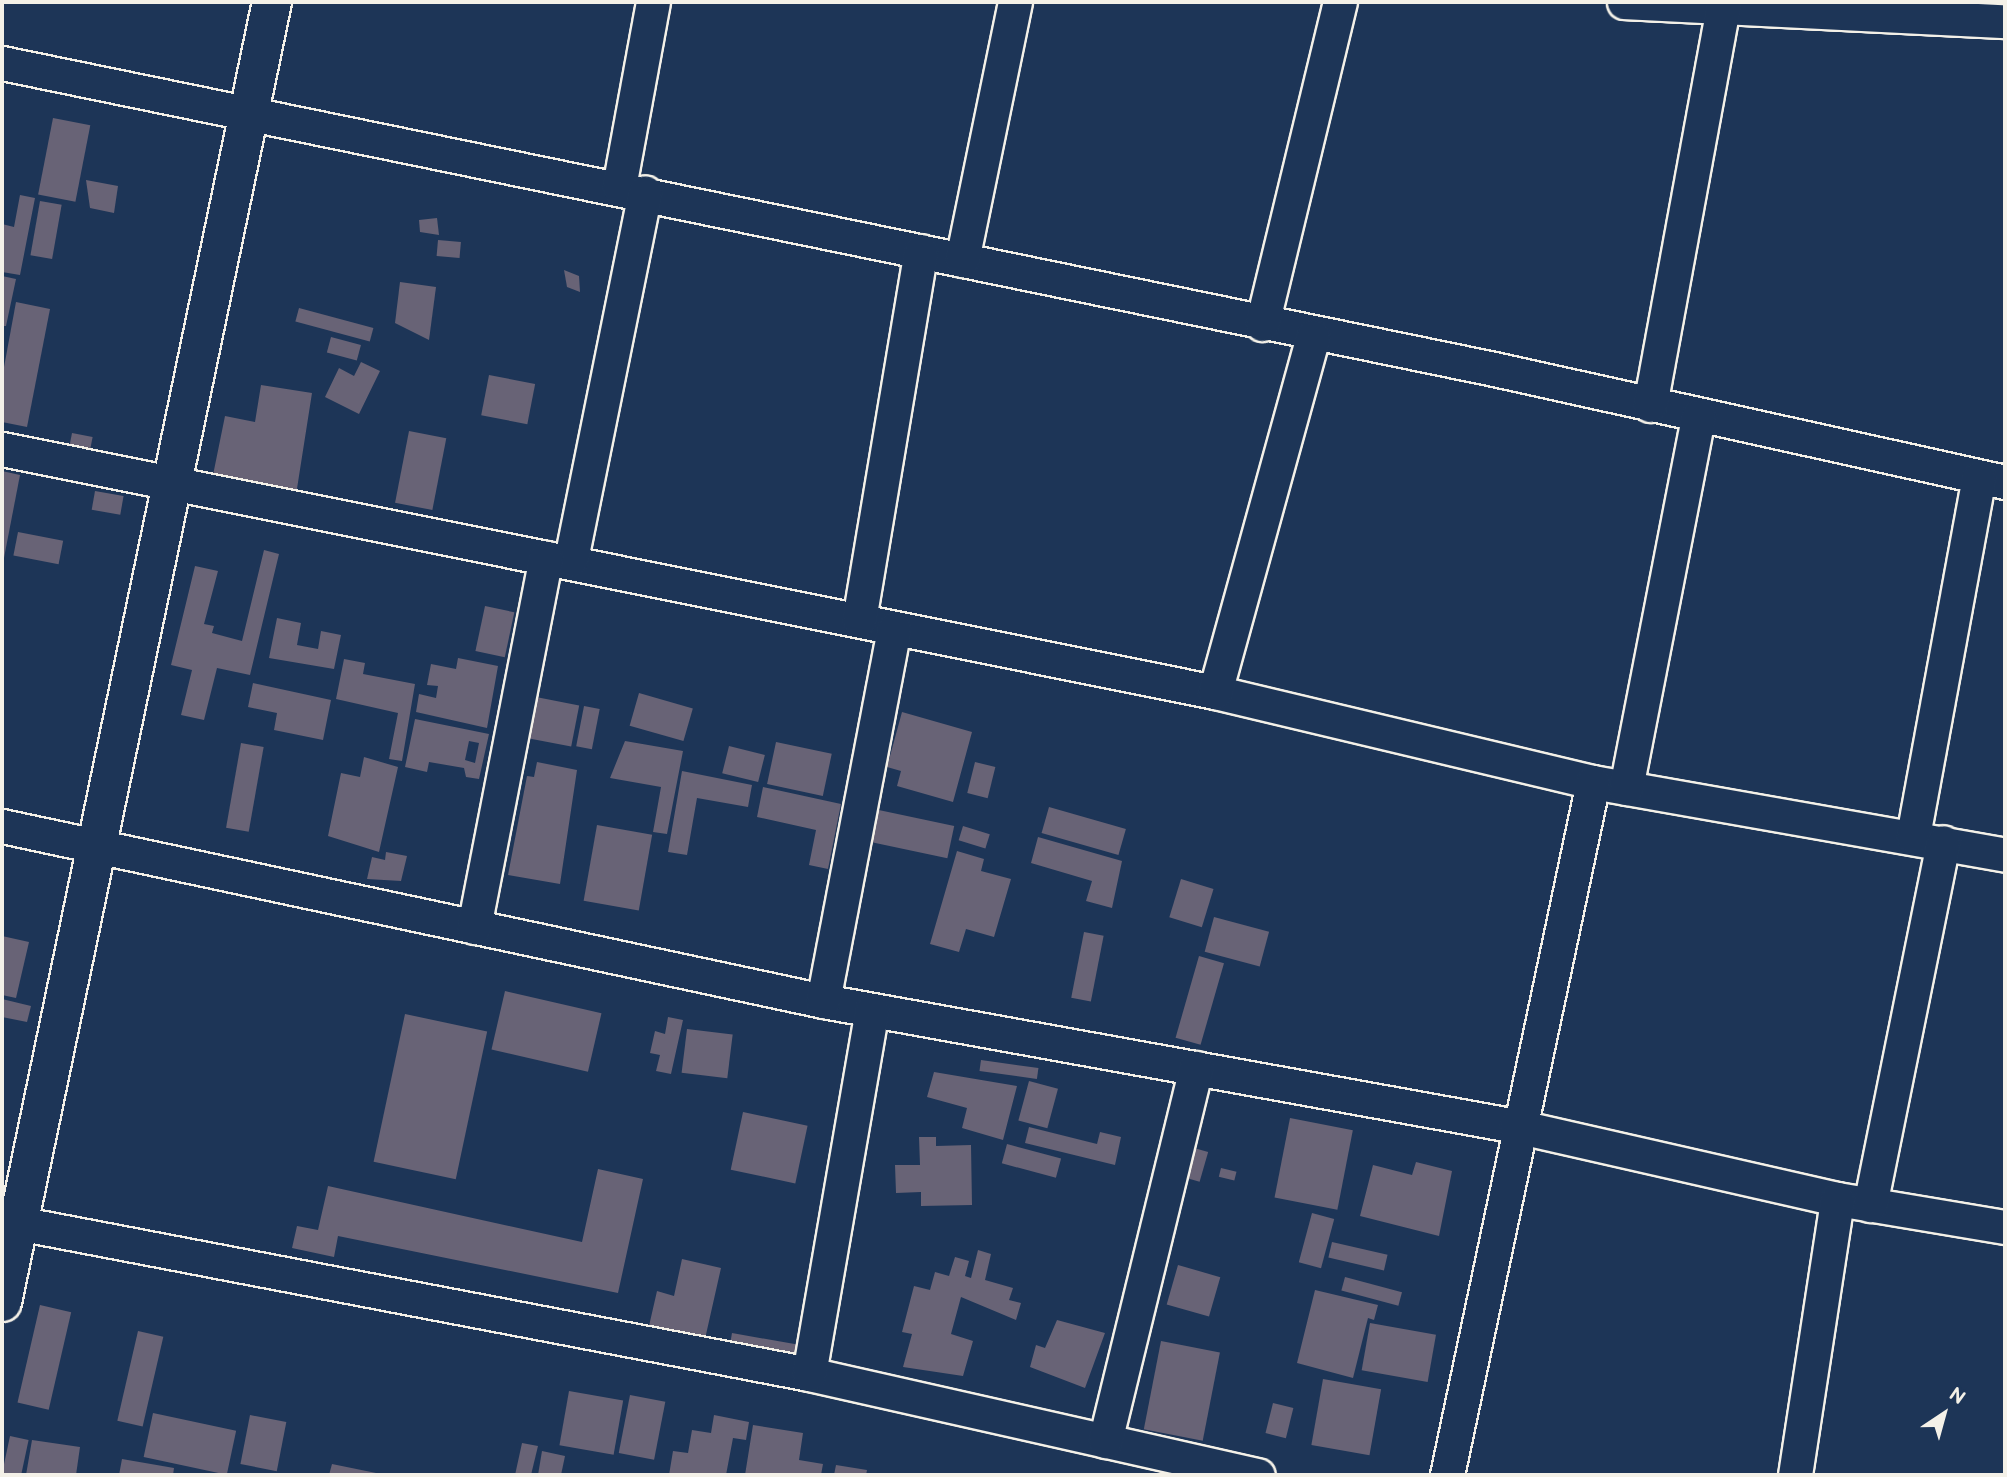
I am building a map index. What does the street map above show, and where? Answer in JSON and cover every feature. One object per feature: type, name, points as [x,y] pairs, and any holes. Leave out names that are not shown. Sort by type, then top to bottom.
[{"type":"street","points":[[2,1303],[10,1222],[97,847],[253,111],[272,2]]},
{"type":"street","points":[[474,927],[559,559],[632,189],[653,2]]},
{"type":"street","points":[[962,260],[1015,2]]},
{"type":"street","points":[[1262,324],[1340,2]]},
{"type":"street","points":[[1624,2],[2005,21]]},
{"type":"street","points":[[1650,405],[1723,7]]},
{"type":"street","points":[[2,63],[253,111],[632,189],[1992,480],[1928,839],[1870,1205]]},
{"type":"street","points":[[859,620],[921,251]]},
{"type":"street","points":[[1215,692],[1313,336]]},
{"type":"street","points":[[1626,789],[1698,416]]},
{"type":"street","points":[[2,449],[1215,692],[1626,789],[1928,839],[2005,855]]},
{"type":"street","points":[[823,1001],[894,629]]},
{"type":"street","points":[[1447,1475],[1516,1126],[1593,782]]},
{"type":"street","points":[[2,825],[823,1001],[1516,1126],[1837,1199],[2005,1227]]},
{"type":"street","points":[[809,1374],[872,1010]]},
{"type":"street","points":[[1105,1441],[1196,1068]]},
{"type":"street","points":[[1795,1475],[1837,1199]]},
{"type":"street","points":[[10,1222],[809,1374],[1105,1441],[1220,1471],[1258,1475]]},
{"type":"building","points":[[53,118],[90,125],[75,202],[38,195]]},
{"type":"building","points":[[86,180],[118,186],[114,213],[90,208]]},
{"type":"building","points":[[20,195],[35,198],[20,275],[2,272],[2,224],[14,227]]},
{"type":"building","points":[[40,201],[62,205],[52,259],[30,255]]},
{"type":"building","points":[[437,218],[439,235],[420,232],[419,220]]},
{"type":"building","points":[[438,240],[461,242],[460,258],[437,256]]},
{"type":"building","points":[[564,270],[579,276],[580,292],[567,287]]},
{"type":"building","points":[[2,276],[16,279],[6,326],[2,326]]},
{"type":"building","points":[[400,282],[436,287],[429,340],[395,323]]},
{"type":"building","points":[[16,302],[50,309],[27,427],[2,422],[2,378]]},
{"type":"building","points":[[299,308],[373,328],[370,341],[295,322]]},
{"type":"building","points":[[331,337],[361,345],[357,360],[327,352]]},
{"type":"building","points":[[361,362],[380,371],[359,414],[325,397],[339,368],[354,376]]},
{"type":"building","points":[[489,375],[535,384],[527,424],[481,415]]},
{"type":"building","points":[[261,385],[312,393],[296,495],[212,480],[225,416],[255,422]]},
{"type":"building","points":[[409,431],[446,438],[432,510],[395,503]]},
{"type":"building","points":[[72,433],[93,437],[90,453],[69,449]]},
{"type":"building","points":[[2,471],[20,475],[3,563],[2,563]]},
{"type":"building","points":[[95,491],[124,496],[120,515],[92,510]]},
{"type":"building","points":[[18,532],[63,541],[59,564],[13,556]]},
{"type":"building","points":[[264,550],[279,554],[250,675],[217,668],[204,720],[181,715],[192,670],[171,665],[195,566],[218,571],[204,624],[214,626],[212,633],[242,641]]},
{"type":"building","points":[[485,606],[514,612],[505,657],[475,651]]},
{"type":"building","points":[[277,618],[301,623],[297,645],[318,649],[321,631],[341,635],[334,669],[269,658]]},
{"type":"building","points":[[458,658],[498,666],[487,728],[416,712],[419,694],[436,698],[438,686],[427,685],[431,664],[456,669]]},
{"type":"building","points":[[344,659],[365,663],[363,674],[415,684],[402,761],[389,759],[398,713],[336,699]]},
{"type":"building","points":[[253,683],[331,700],[323,740],[274,730],[277,713],[248,707]]},
{"type":"building","points":[[639,693],[693,708],[683,741],[630,726]]},
{"type":"building","points":[[536,697],[579,705],[571,747],[528,738]]},
{"type":"building","points":[[584,706],[600,709],[592,749],[576,746]]},
{"type":"building","points":[[902,712],[972,732],[953,802],[897,786],[901,771],[887,767]]},
{"type":"building","points":[[415,719],[489,734],[479,779],[466,777],[464,768],[429,762],[427,772],[405,767]],"holes":[[[469,741],[479,743],[475,763],[465,760]]]},
{"type":"building","points":[[625,741],[683,751],[667,834],[653,832],[661,787],[610,778]]},
{"type":"building","points":[[776,742],[832,754],[823,796],[767,784]]},
{"type":"building","points":[[241,743],[264,747],[249,832],[226,828]]},
{"type":"building","points":[[729,746],[765,755],[758,782],[722,773]]},
{"type":"building","points":[[364,757],[398,767],[379,852],[328,836],[341,773],[360,777]]},
{"type":"building","points":[[537,762],[577,770],[560,884],[508,875],[527,776],[534,777]]},
{"type":"building","points":[[975,762],[995,767],[988,798],[967,793]]},
{"type":"building","points":[[682,771],[752,785],[748,807],[697,798],[687,855],[668,852]]},
{"type":"building","points":[[763,787],[841,804],[828,869],[809,865],[816,830],[757,817]]},
{"type":"building","points":[[1049,807],[1126,829],[1118,855],[1042,833]]},
{"type":"building","points":[[874,809],[954,826],[947,858],[867,841]]},
{"type":"building","points":[[597,825],[652,835],[639,911],[584,901]]},
{"type":"building","points":[[963,826],[990,834],[985,849],[959,840]]},
{"type":"building","points":[[1038,837],[1122,861],[1112,908],[1086,901],[1092,881],[1031,863]]},
{"type":"building","points":[[957,851],[984,859],[981,871],[1011,879],[994,937],[966,929],[959,952],[930,944]]},
{"type":"building","points":[[386,852],[407,856],[401,881],[367,879],[372,857],[385,860]]},
{"type":"building","points":[[1181,879],[1214,889],[1202,927],[1169,917]]},
{"type":"building","points":[[1214,917],[1269,932],[1260,967],[1205,952]]},
{"type":"building","points":[[1084,932],[1104,936],[1091,1002],[1071,998]]},
{"type":"building","points":[[2,936],[29,942],[16,998],[2,995]]},
{"type":"building","points":[[1199,956],[1224,963],[1201,1045],[1176,1038]]},
{"type":"building","points":[[505,991],[601,1013],[588,1072],[492,1049]]},
{"type":"building","points":[[2,999],[31,1006],[27,1022],[2,1017]]},
{"type":"building","points":[[405,1014],[487,1031],[456,1179],[374,1162]]},
{"type":"building","points":[[668,1017],[683,1020],[671,1074],[656,1071],[660,1055],[650,1053],[655,1031],[665,1034]]},
{"type":"building","points":[[687,1029],[733,1035],[727,1078],[682,1073]]},
{"type":"building","points":[[981,1060],[1038,1068],[1037,1079],[979,1071]]},
{"type":"building","points":[[934,1072],[1017,1086],[1003,1140],[962,1128],[967,1108],[927,1097]]},
{"type":"building","points":[[1029,1081],[1058,1089],[1047,1128],[1018,1121]]},
{"type":"building","points":[[743,1112],[808,1126],[795,1183],[731,1170]]},
{"type":"building","points":[[1290,1118],[1353,1130],[1337,1210],[1275,1198]]},
{"type":"building","points":[[1029,1127],[1097,1144],[1100,1132],[1121,1137],[1115,1165],[1025,1143]]},
{"type":"building","points":[[919,1137],[936,1137],[936,1146],[971,1145],[972,1205],[921,1206],[921,1192],[896,1193],[895,1165],[920,1165]]},
{"type":"building","points":[[1007,1144],[1061,1158],[1056,1178],[1002,1163]]},
{"type":"building","points":[[1187,1146],[1208,1152],[1200,1182],[1178,1176]]},
{"type":"building","points":[[1416,1162],[1452,1171],[1439,1236],[1360,1216],[1373,1165],[1412,1175]]},
{"type":"building","points":[[1221,1168],[1237,1172],[1234,1181],[1219,1177]]},
{"type":"building","points":[[598,1169],[643,1179],[618,1293],[338,1236],[334,1257],[292,1248],[297,1226],[318,1230],[328,1186],[582,1242]]},
{"type":"building","points":[[1312,1213],[1334,1219],[1321,1268],[1299,1262]]},
{"type":"building","points":[[1332,1242],[1388,1255],[1384,1270],[1328,1258]]},
{"type":"building","points":[[978,1250],[991,1254],[985,1280],[1013,1288],[1009,1300],[1021,1303],[1016,1320],[961,1297],[951,1334],[973,1341],[963,1376],[903,1367],[912,1334],[902,1332],[914,1286],[930,1290],[935,1272],[949,1276],[955,1257],[969,1261],[965,1276],[971,1278]]},
{"type":"building","points":[[682,1259],[721,1268],[705,1339],[649,1326],[657,1291],[674,1296]]},
{"type":"building","points":[[1178,1265],[1220,1277],[1209,1317],[1167,1304]]},
{"type":"building","points":[[1345,1277],[1402,1292],[1398,1306],[1341,1291]]},
{"type":"building","points":[[1315,1290],[1378,1305],[1374,1320],[1368,1318],[1353,1378],[1297,1363]]},
{"type":"building","points":[[40,1305],[71,1312],[49,1410],[18,1402]]},
{"type":"building","points":[[1057,1320],[1105,1333],[1085,1388],[1030,1367],[1036,1345],[1045,1348]]},
{"type":"building","points":[[1370,1323],[1436,1335],[1428,1382],[1362,1370]]},
{"type":"building","points":[[138,1331],[163,1337],[143,1426],[117,1421]]},
{"type":"building","points":[[732,1333],[796,1344],[793,1364],[729,1353]]},
{"type":"building","points":[[1161,1341],[1220,1352],[1203,1441],[1144,1429]]},
{"type":"building","points":[[1323,1379],[1381,1389],[1369,1455],[1311,1445]]},
{"type":"building","points":[[569,1391],[623,1401],[614,1455],[559,1445]]},
{"type":"building","points":[[630,1395],[665,1402],[654,1460],[619,1453]]},
{"type":"building","points":[[1273,1403],[1293,1408],[1286,1438],[1266,1433]]},
{"type":"building","points":[[153,1413],[236,1431],[227,1475],[144,1457]]},
{"type":"building","points":[[250,1415],[286,1422],[277,1471],[240,1464]]},
{"type":"building","points":[[714,1415],[749,1422],[746,1440],[733,1438],[726,1475],[669,1475],[673,1451],[688,1453],[692,1430],[711,1433]]},
{"type":"building","points":[[753,1425],[803,1433],[799,1460],[823,1464],[821,1475],[745,1475]]},
{"type":"building","points":[[10,1436],[29,1440],[21,1475],[2,1475]]},
{"type":"building","points":[[32,1440],[80,1447],[76,1475],[26,1475]]},
{"type":"building","points":[[522,1443],[538,1446],[531,1475],[515,1475]]},
{"type":"building","points":[[542,1451],[565,1456],[561,1475],[538,1475]]},
{"type":"building","points":[[122,1459],[174,1468],[173,1475],[119,1475]]},
{"type":"building","points":[[332,1464],[381,1474],[381,1475],[329,1475]]},
{"type":"building","points":[[836,1465],[867,1470],[866,1475],[834,1475]]}]
